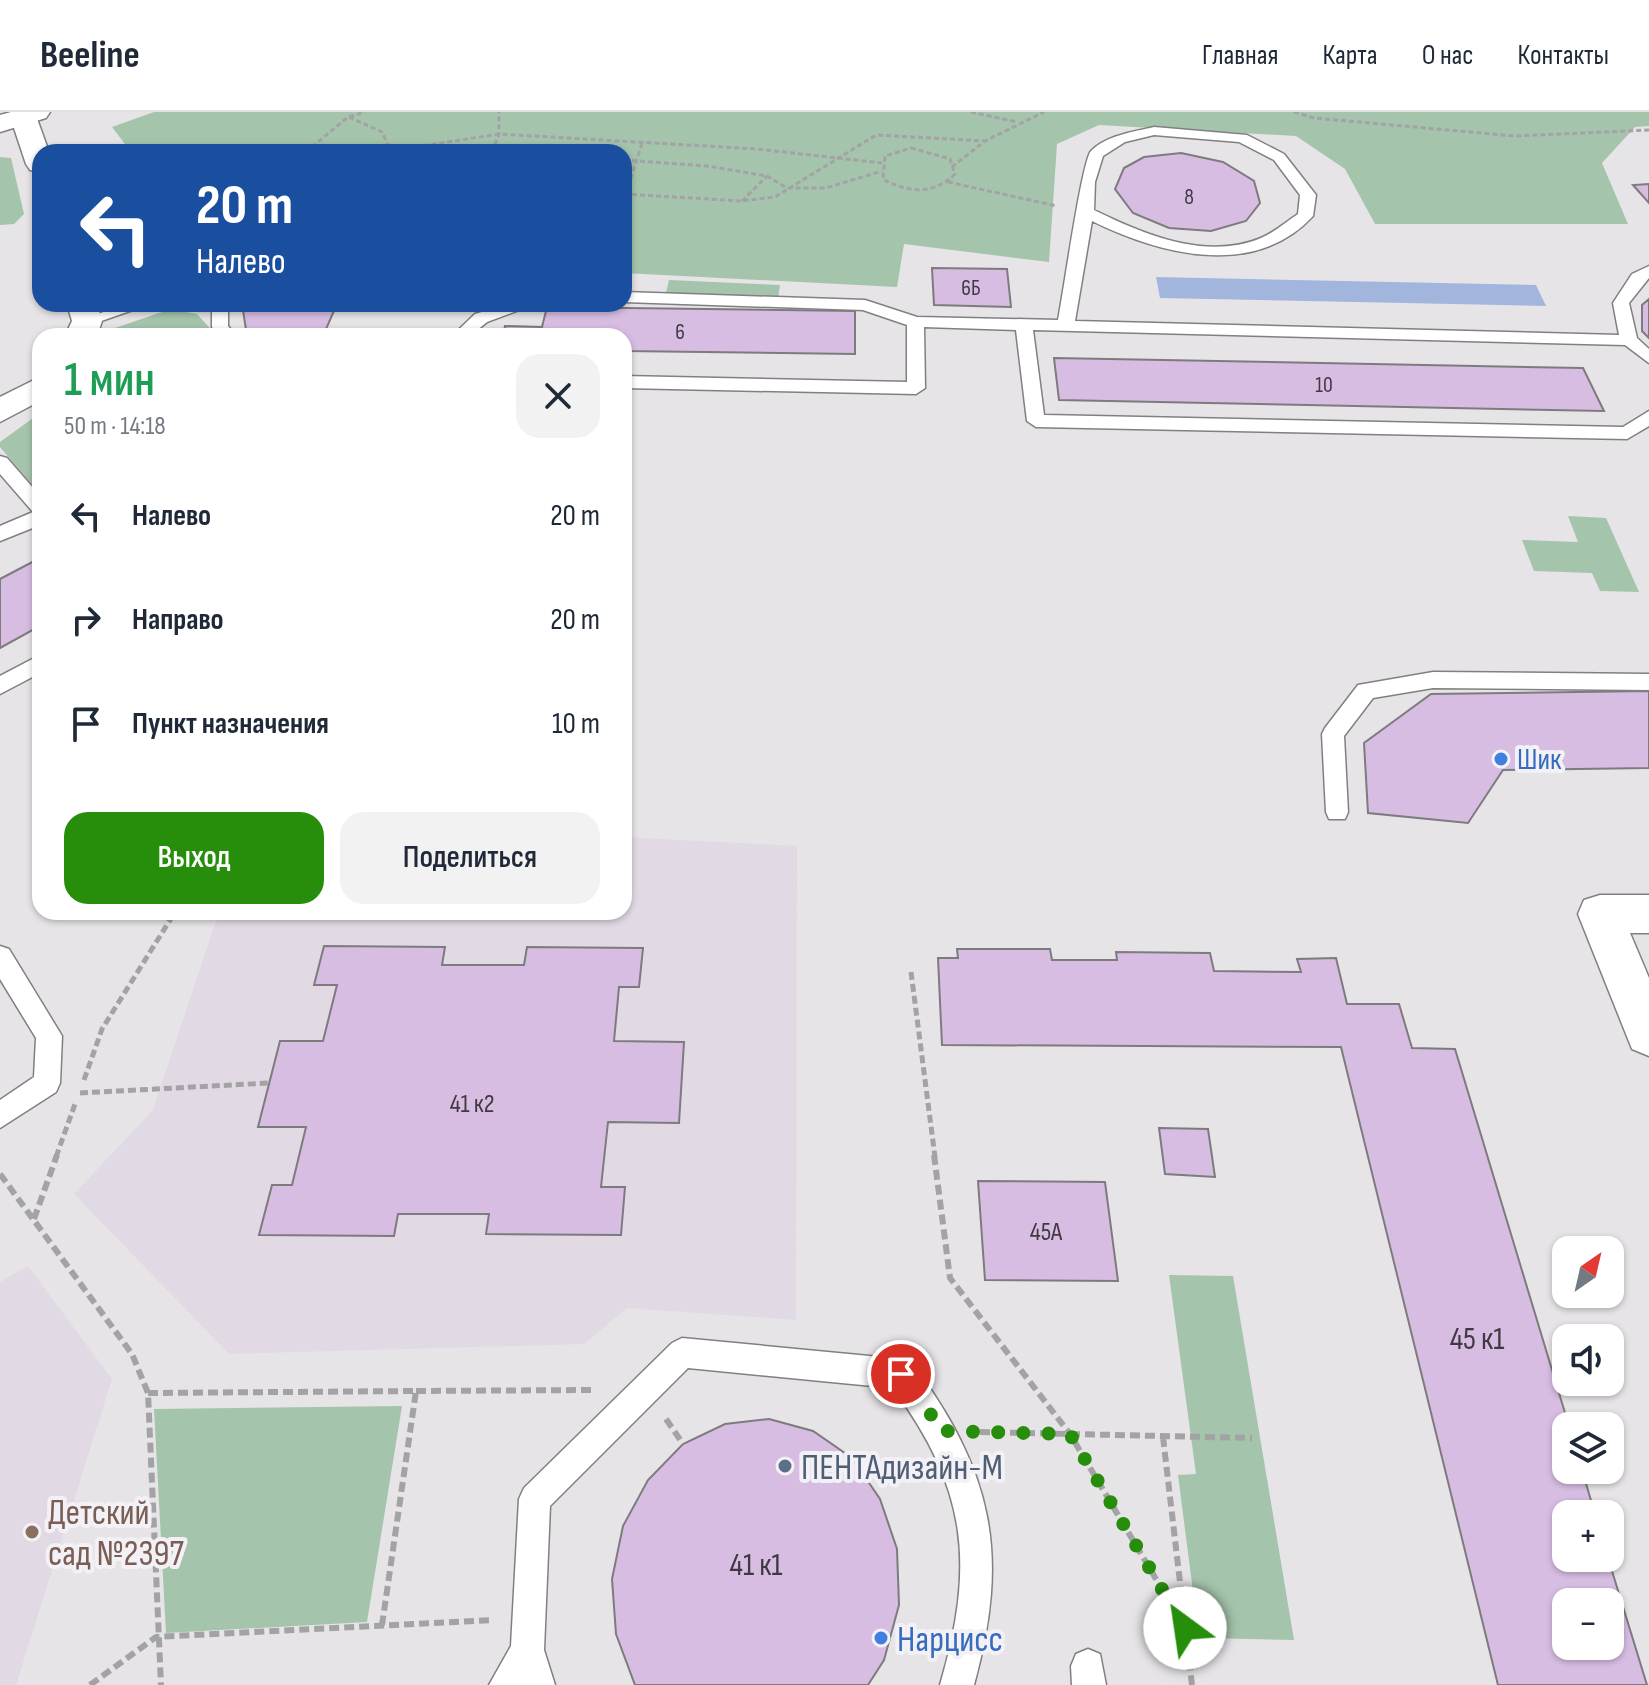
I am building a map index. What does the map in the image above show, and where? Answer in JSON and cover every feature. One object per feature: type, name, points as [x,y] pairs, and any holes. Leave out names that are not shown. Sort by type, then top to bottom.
[{"type":"street","points":[[20,117],[32,145]]},
{"type":"street","points":[[0,411],[32,392]]},
{"type":"street","points":[[1649,914],[1600,914],[1649,1034]]},
{"type":"lane","points":[[1066,323],[1086,212],[1087,182],[1096,154],[1120,139],[1154,131],[1242,138],[1279,157],[1308,195],[1305,216],[1264,243],[1210,251],[1166,245],[1120,230],[1086,212]]},
{"type":"lane","points":[[1649,271],[1638,277],[1621,303],[1629,340],[1649,358]]},
{"type":"lane","points":[[632,297],[865,305],[915,322],[1066,323],[1629,340]]},
{"type":"lane","points":[[83,320],[112,312]]},
{"type":"lane","points":[[469,328],[481,318],[501,312]]},
{"type":"lane","points":[[632,382],[916,388],[915,322]]},
{"type":"lane","points":[[1024,323],[1036,421],[1627,433],[1649,417]]},
{"type":"lane","points":[[0,462],[32,499]]},
{"type":"lane","points":[[0,534],[32,520]]},
{"type":"lane","points":[[0,686],[32,668]]},
{"type":"lane","points":[[1337,812],[1333,734],[1366,691],[1433,680],[1649,682]]},
{"type":"lane","points":[[0,957],[49,1036],[47,1083],[0,1115]]},
{"type":"lane","points":[[538,1685],[528,1634],[535,1499],[682,1353],[901,1374],[943,1431],[969,1494],[978,1544],[978,1596],[969,1649],[957,1685]]},
{"type":"lane","points":[[506,1685],[528,1634]]},
{"type":"path","points":[[316,144],[348,117],[365,112]]},
{"type":"path","points":[[495,144],[499,134],[499,112]]},
{"type":"path","points":[[971,112],[1018,122]]},
{"type":"path","points":[[952,167],[985,141],[1018,122],[1044,112]]},
{"type":"path","points":[[1294,112],[1314,118],[1515,136],[1649,130]]},
{"type":"path","points":[[348,117],[382,132],[388,144]]},
{"type":"path","points":[[435,144],[499,134],[882,163]]},
{"type":"path","points":[[632,194],[741,201],[775,197],[876,135],[985,141]]},
{"type":"path","points":[[632,172],[642,143]]},
{"type":"path","points":[[948,182],[955,174],[950,159],[939,153],[911,148],[885,156],[882,163],[883,179],[907,189],[923,190],[948,182],[1086,212]]},
{"type":"path","points":[[632,160],[767,176],[787,188],[826,188],[882,171]]},
{"type":"path","points":[[741,201],[767,176]]},
{"type":"path","points":[[34,1220],[102,1029],[170,920]]},
{"type":"path","points":[[911,972],[950,1278],[1070,1434],[1185,1628]]},
{"type":"path","points":[[79,1093],[269,1083]]},
{"type":"path","points":[[0,1174],[132,1354],[148,1393],[156,1637],[161,1685]]},
{"type":"path","points":[[148,1393],[645,1390]]},
{"type":"path","points":[[382,1625],[416,1391]]},
{"type":"path","points":[[943,1431],[1252,1438]]},
{"type":"path","points":[[1163,1437],[1192,1685]]},
{"type":"path","points":[[90,1685],[156,1637],[382,1625],[528,1634]]},
{"type":"shaded area","points":[[632,837],[797,846],[796,1320],[627,1308],[584,1344],[229,1354],[74,1194],[153,1110],[216,920],[632,920]]},
{"type":"shaded area","name":"Детский сад №2397","points":[[28,1266],[112,1379],[16,1685],[0,1685],[0,1282]]},
{"type":"green space","points":[[154,112],[1649,112],[1649,126],[1635,127],[1602,163],[1628,224],[1375,224],[1345,169],[1296,136],[1099,125],[1057,144],[1049,262],[904,244],[897,287],[632,273],[632,144],[125,144],[112,127]]},
{"type":"green space","points":[[0,157],[11,158],[24,214],[14,224],[0,225]]},
{"type":"green space","points":[[669,280],[780,285],[778,298],[666,293]]},
{"type":"green space","points":[[162,312],[187,312],[197,314],[210,328],[115,328]]},
{"type":"green space","points":[[32,419],[32,485],[0,447],[0,442]]},
{"type":"green space","points":[[1568,516],[1606,518],[1639,592],[1600,591],[1592,573],[1534,571],[1522,540],[1578,542]]},
{"type":"green space","points":[[1169,1275],[1233,1276],[1294,1640],[1199,1638],[1178,1475],[1196,1474]]},
{"type":"green space","points":[[402,1406],[367,1622],[166,1633],[154,1409]]},
{"type":"water","points":[[1156,277],[1536,285],[1546,306],[1160,298]]},
{"type":"building","points":[[1181,153],[1223,162],[1254,181],[1260,203],[1246,221],[1211,231],[1169,228],[1133,213],[1115,189],[1124,168],[1144,157]]},
{"type":"building","points":[[1649,184],[1649,203],[1633,185]]},
{"type":"building","points":[[932,268],[1007,269],[1011,307],[934,305]]},
{"type":"building","points":[[1649,299],[1649,338],[1642,331],[1642,305]]},
{"type":"building","points":[[632,308],[855,311],[855,354],[632,351],[632,328],[505,328],[542,327],[546,312],[632,312]]},
{"type":"building","points":[[243,312],[334,312],[326,328],[246,328]]},
{"type":"building","points":[[1054,358],[1583,368],[1604,411],[1059,400]]},
{"type":"building","points":[[32,562],[32,630],[0,648],[0,579]]},
{"type":"building","points":[[1649,691],[1649,768],[1503,770],[1468,823],[1368,813],[1364,743],[1431,694]]},
{"type":"building","points":[[324,946],[445,947],[442,965],[524,965],[527,947],[643,948],[639,987],[619,987],[614,1041],[684,1042],[679,1123],[608,1122],[601,1187],[625,1187],[621,1235],[486,1234],[489,1214],[398,1214],[394,1236],[259,1235],[272,1185],[292,1185],[306,1127],[258,1127],[280,1041],[323,1041],[337,985],[314,985]]},
{"type":"building","points":[[957,949],[1050,949],[1052,960],[1117,960],[1116,952],[1210,953],[1214,971],[1301,972],[1297,959],[1336,958],[1347,1004],[1399,1004],[1412,1048],[1455,1049],[1552,1370],[1552,1396],[1560,1396],[1565,1412],[1552,1412],[1552,1484],[1586,1484],[1591,1500],[1552,1500],[1552,1572],[1612,1572],[1617,1588],[1552,1588],[1552,1660],[1624,1660],[1624,1610],[1647,1685],[1498,1685],[1341,1047],[942,1045],[938,958],[958,958]]},
{"type":"building","points":[[1159,1128],[1208,1129],[1215,1177],[1165,1174]]},
{"type":"building","points":[[978,1181],[1105,1182],[1118,1281],[985,1280]]},
{"type":"building","points":[[769,1419],[813,1431],[852,1458],[880,1499],[897,1549],[899,1605],[884,1660],[868,1685],[635,1685],[616,1634],[612,1579],[623,1526],[648,1480],[683,1444],[725,1424]]},
{"type":"place","name":"Шик","points":[[1501,759]]},
{"type":"place","name":"ПЕНТАдизайн-М","points":[[785,1466]]},
{"type":"place","name":"Детский сад №2397","points":[[32,1532]]},
{"type":"place","name":"Нарцисс","points":[[881,1638]]},
{"type":"route","points":[[901,1374],[943,1431],[1070,1434],[1185,1628]]}]
